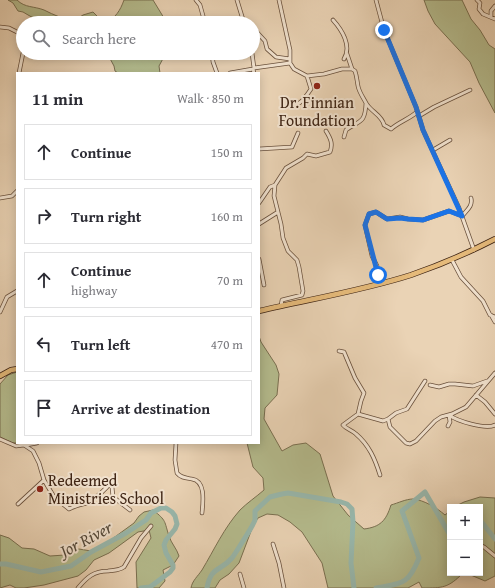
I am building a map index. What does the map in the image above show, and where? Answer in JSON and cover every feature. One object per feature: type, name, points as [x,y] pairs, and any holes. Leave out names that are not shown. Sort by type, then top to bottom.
[{"type":"main road","points":[[260,311],[380,284],[411,275],[452,260],[495,239]]},
{"type":"main road","points":[[0,376],[16,368]]},
{"type":"street","points":[[196,0],[200,5],[203,16]]},
{"type":"street","points":[[237,0],[243,16]]},
{"type":"street","points":[[280,0],[290,50],[290,61],[294,69],[307,76],[324,74],[342,68],[352,69]]},
{"type":"street","points":[[376,0],[384,30],[423,130],[462,216],[474,250]]},
{"type":"street","points":[[478,0],[480,3],[479,9],[483,14],[495,19]]},
{"type":"street","points":[[491,17],[491,11],[495,6]]},
{"type":"street","points":[[333,20],[343,34],[348,46],[347,54],[344,59]]},
{"type":"street","points":[[0,27],[9,28],[16,32]]},
{"type":"street","points":[[260,36],[265,41],[267,49],[276,57],[290,61]]},
{"type":"street","points":[[347,54],[352,69],[355,71],[358,87],[366,103],[383,120],[384,124],[391,129],[397,124],[470,90]]},
{"type":"street","points":[[19,72],[22,60]]},
{"type":"street","points":[[213,60],[217,72]]},
{"type":"street","points":[[253,60],[254,70]]},
{"type":"street","points":[[238,72],[254,70],[290,61]]},
{"type":"street","points":[[282,107],[293,106],[302,102],[311,89],[307,76]]},
{"type":"street","points":[[344,137],[346,130],[364,118],[366,114],[366,103]]},
{"type":"street","points":[[282,306],[282,300],[302,295],[303,291],[297,260],[288,252],[286,247],[274,196],[275,185],[286,168],[307,154],[316,156],[330,152],[332,147],[331,139],[326,131]]},
{"type":"street","points":[[260,149],[292,147],[298,133]]},
{"type":"street","points":[[433,150],[450,140]]},
{"type":"street","points":[[260,202],[270,187],[275,185]]},
{"type":"street","points":[[0,198],[12,196],[16,192]]},
{"type":"street","points":[[462,216],[472,203],[471,198]]},
{"type":"street","points":[[380,284],[377,266],[372,256],[365,225],[369,214],[376,212],[387,219],[400,218],[423,220],[449,211],[462,216]]},
{"type":"street","points":[[260,223],[278,212]]},
{"type":"street","points":[[452,260],[461,277],[483,301],[495,322]]},
{"type":"street","points":[[260,264],[264,285]]},
{"type":"street","points":[[0,312],[7,297],[16,292]]},
{"type":"street","points":[[490,315],[495,317]]},
{"type":"street","points":[[339,351],[344,352],[355,378],[364,393],[358,414],[342,425],[352,430],[368,448],[376,461],[380,475]]},
{"type":"street","points":[[388,419],[390,427],[406,443],[410,444],[416,441],[432,422],[466,407],[495,373]]},
{"type":"street","points":[[358,414],[383,421],[388,419],[396,413],[407,409],[425,381]]},
{"type":"street","points":[[430,386],[439,387],[449,384],[473,386],[488,381]]},
{"type":"street","points":[[476,395],[485,402],[495,414]]},
{"type":"street","points":[[449,415],[461,422],[470,422],[485,427],[495,425]]},
{"type":"street","points":[[448,426],[450,420],[449,415]]},
{"type":"street","points":[[0,438],[16,446],[34,444]]},
{"type":"street","points":[[176,444],[175,460],[177,473],[182,477],[194,479],[202,488],[204,498],[202,513]]},
{"type":"street","points":[[24,445],[33,451],[39,463],[44,480],[54,497],[69,510],[78,504],[87,502],[97,497],[109,485],[112,487],[113,497],[130,510]]},
{"type":"street","points":[[18,504],[44,480]]},
{"type":"street","points":[[78,588],[91,575],[97,572],[119,570],[124,567],[150,526]]},
{"type":"street","points":[[273,544],[279,563],[284,588]]},
{"type":"street","points":[[483,547],[495,556]]},
{"type":"street","points":[[240,574],[244,588]]},
{"type":"green space","points":[[8,0],[17,0],[26,6],[44,10],[57,16],[30,16],[18,11],[13,3]]},
{"type":"green space","points":[[124,0],[153,0],[163,16],[114,16]]},
{"type":"green space","points":[[424,0],[462,0],[471,19],[489,45],[495,49],[495,113],[470,62],[435,24]]},
{"type":"green space","points":[[93,12],[97,16],[82,16],[83,15]]},
{"type":"green space","points":[[111,60],[162,60],[159,66],[160,72],[116,72]]},
{"type":"green space","points":[[260,339],[276,365],[279,374],[277,395],[265,408],[264,419],[282,451],[293,445],[306,443],[320,454],[333,496],[348,515],[364,529],[374,527],[382,522],[391,505],[413,499],[434,507],[445,515],[447,513],[447,576],[460,576],[453,582],[445,586],[435,588],[422,588],[419,582],[408,588],[328,588],[322,563],[302,532],[290,522],[278,515],[267,514],[258,518],[253,526],[239,563],[229,574],[220,580],[215,588],[191,588],[234,517],[243,507],[264,490],[263,478],[253,467],[247,444],[260,444]]},
{"type":"green space","points":[[16,372],[16,443],[12,443],[0,437],[0,384],[8,375]]},
{"type":"green space","points":[[480,497],[495,498],[495,576],[485,581],[473,576],[483,576],[483,504],[460,504]]},
{"type":"green space","points":[[153,510],[164,522],[170,539],[179,556],[173,565],[163,570],[165,581],[159,588],[137,588],[136,562],[151,538],[149,530],[138,532],[109,553],[94,560],[86,570],[78,576],[44,585],[16,588],[10,585],[0,588],[0,535],[9,538],[22,548],[34,549],[50,556],[65,555],[79,549],[91,551],[101,547],[134,523],[144,512]]},
{"type":"waterway","name":"Jor River","points":[[376,588],[393,585],[404,581],[408,578],[415,567],[419,558],[402,511],[425,492],[447,530]]},
{"type":"waterway","name":"Jor River","points":[[207,588],[211,576],[216,570],[232,558],[244,539],[255,520],[255,511],[270,497],[288,493],[341,502],[347,504],[352,509],[353,522],[351,563],[354,588]]},
{"type":"waterway","name":"Jor River","points":[[0,564],[41,572],[71,566],[91,552],[146,520],[151,513],[161,508],[166,508],[175,516],[177,524],[164,545],[173,568],[150,587],[141,588]]},
{"type":"waterway","name":"Jor River","points":[[483,524],[495,539]]},
{"type":"place","name":"Dr. Finnian Foundation","points":[[317,86]]},
{"type":"place","name":"Redeemed Ministries School","points":[[40,489]]},
{"type":"route","points":[[378,275],[377,266],[372,256],[365,225],[369,214],[376,212],[387,219],[400,218],[423,220],[449,211],[462,216],[460,208],[423,130],[416,107],[384,30]]}]
